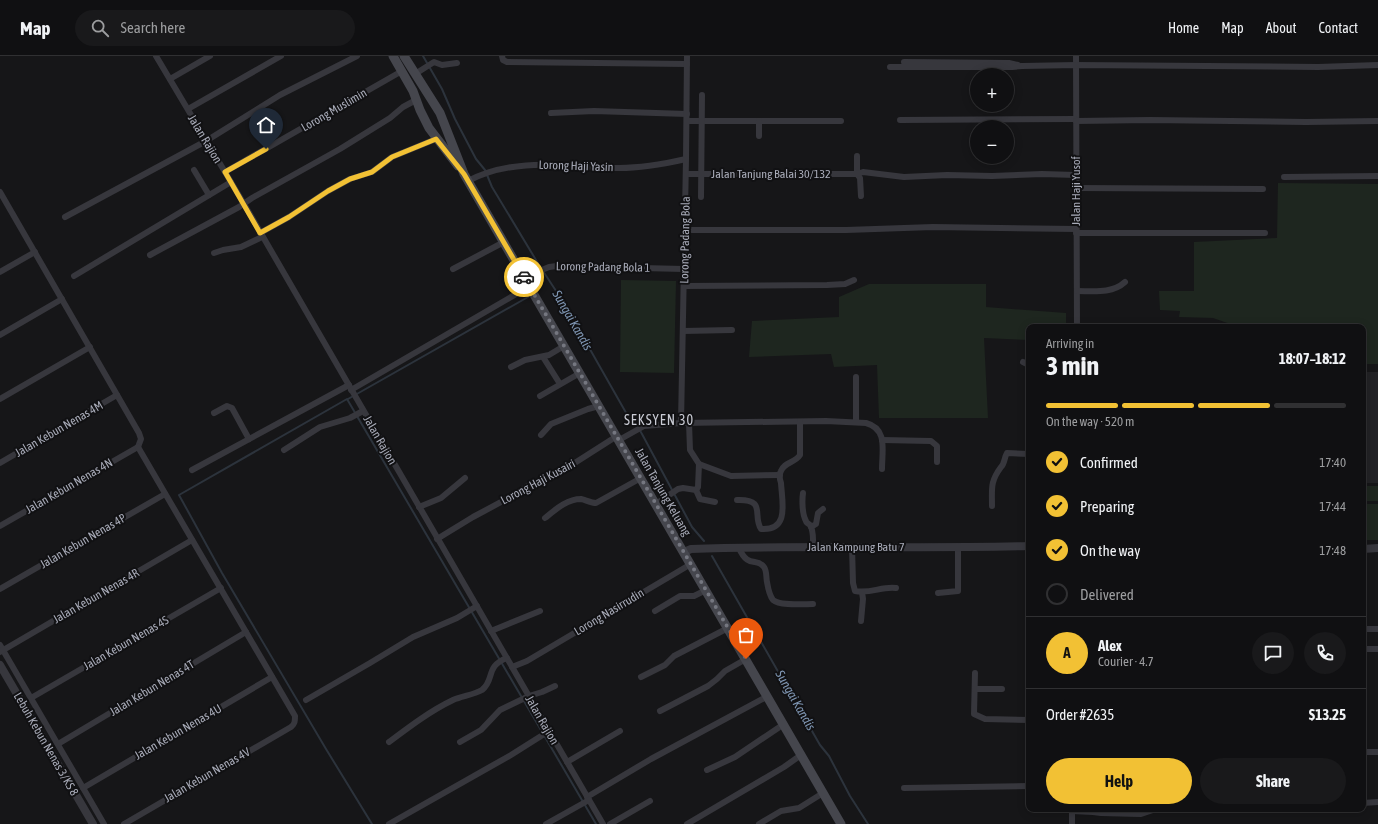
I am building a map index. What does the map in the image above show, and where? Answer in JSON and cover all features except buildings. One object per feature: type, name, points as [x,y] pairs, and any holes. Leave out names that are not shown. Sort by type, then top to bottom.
[{"type":"main road","name":"Jalan Tanjung Keluang","points":[[393,56],[413,91],[429,128],[466,177],[728,628],[742,661],[768,696],[801,755],[820,795],[841,824]]},
{"type":"main road","name":"Jalan Tanjung Keluang","points":[[404,56],[418,71],[427,93],[440,113],[466,177]]},
{"type":"main road","points":[[416,100],[422,106],[428,119],[431,122],[436,121],[438,118],[427,93]]},
{"type":"street","name":"Jalan Rajion","points":[[156,56],[188,109],[204,142],[231,182],[242,205],[261,235],[362,412],[439,538],[475,607],[491,630],[506,659],[512,666],[545,734],[568,762],[586,801],[603,824]]},
{"type":"street","points":[[170,79],[210,56]]},
{"type":"street","points":[[188,109],[281,56]]},
{"type":"street","points":[[65,217],[204,142],[280,95],[357,56]]},
{"type":"street","points":[[502,56],[503,60],[507,62],[687,64]]},
{"type":"street","points":[[666,56],[666,63]]},
{"type":"street","name":"Lorong Padang Bola","points":[[681,423],[687,56]]},
{"type":"street","name":"Jalan Haji Yusof","points":[[1076,56],[1077,324]]},
{"type":"street","points":[[418,71],[434,62],[442,65],[457,63]]},
{"type":"street","points":[[904,62],[1009,63],[1022,66]]},
{"type":"street","points":[[890,67],[1012,68],[1022,66],[1076,65],[1378,66]]},
{"type":"street","name":"Lorong Muslimin","points":[[225,172],[402,71]]},
{"type":"street","points":[[701,197],[702,95]]},
{"type":"street","points":[[150,255],[340,149],[416,100]]},
{"type":"street","points":[[552,113],[594,111],[687,117],[702,121],[841,121]]},
{"type":"street","points":[[900,120],[1150,120],[1249,122],[1378,121]]},
{"type":"street","points":[[759,121],[759,136]]},
{"type":"street","points":[[214,253],[241,247],[328,191],[350,179],[372,172],[392,157],[436,139]]},
{"type":"street","points":[[857,156],[857,174],[860,178],[861,196]]},
{"type":"street","name":"Lorong Haji Yasin","points":[[466,177],[480,175],[492,170],[539,164],[620,168],[644,167],[686,159]]},
{"type":"street","points":[[194,170],[209,195]]},
{"type":"street","name":"Jalan Tanjung Balai 30/132","points":[[686,174],[857,174],[869,172],[904,177],[947,175],[1076,175]]},
{"type":"street","points":[[1284,177],[1378,176]]},
{"type":"street","points":[[74,276],[231,182]]},
{"type":"street","points":[[1076,188],[1263,189]]},
{"type":"street","points":[[0,192],[139,433],[141,439],[138,446],[272,677]]},
{"type":"street","points":[[0,208],[7,204]]},
{"type":"street","points":[[684,230],[846,230],[933,227],[1076,231],[1265,233]]},
{"type":"street","points":[[453,268],[504,242]]},
{"type":"street","points":[[0,272],[35,252]]},
{"type":"street","name":"Lorong Padang Bola 1","points":[[524,278],[549,267],[557,266],[684,268]]},
{"type":"street","points":[[684,286],[827,285],[844,284],[854,280]]},
{"type":"street","points":[[1077,292],[1103,291],[1119,288],[1125,282]]},
{"type":"street","points":[[192,470],[334,393],[351,391],[530,286]]},
{"type":"street","points":[[0,335],[62,299]]},
{"type":"street","points":[[683,331],[732,330]]},
{"type":"street","points":[[0,399],[90,346]]},
{"type":"street","points":[[511,367],[525,360],[549,356],[564,346]]},
{"type":"street","points":[[543,357],[560,384]]},
{"type":"street","points":[[540,396],[580,373]]},
{"type":"street","points":[[856,377],[856,422]]},
{"type":"street","name":"Jalan Kebun Nenas 4M","points":[[0,463],[117,395]]},
{"type":"street","points":[[214,414],[228,406],[232,408],[249,439]]},
{"type":"street","points":[[541,435],[551,424],[599,406]]},
{"type":"street","points":[[284,450],[320,427],[350,418],[362,412]]},
{"type":"street","points":[[681,423],[826,421],[856,422],[872,425],[878,429],[882,435],[882,469]]},
{"type":"street","points":[[737,500],[746,500],[758,507],[759,524],[762,529],[770,530],[778,525],[782,515],[780,471],[785,464],[795,460],[800,455],[800,422]]},
{"type":"street","name":"Lorong Haji Kusairi","points":[[439,538],[516,494],[532,483],[552,477],[618,438],[644,426],[681,423]]},
{"type":"street","points":[[689,423],[690,450],[699,464],[698,487],[696,490],[700,499],[715,502]]},
{"type":"street","points":[[882,440],[931,441],[937,446],[937,462]]},
{"type":"street","name":"Jalan Kebun Nenas 4N","points":[[0,526],[138,446]]},
{"type":"street","points":[[992,506],[992,483],[998,470],[1003,465],[1004,457],[1007,453],[1026,454]]},
{"type":"street","points":[[699,464],[731,476],[780,475]]},
{"type":"street","points":[[419,507],[441,498],[465,478]]},
{"type":"street","points":[[545,518],[563,504],[582,499],[590,503],[596,503],[641,478]]},
{"type":"street","points":[[656,504],[678,489],[684,488],[696,490]]},
{"type":"street","points":[[803,492],[802,502],[806,521],[811,527],[813,534],[813,547]]},
{"type":"street","name":"Jalan Kebun Nenas 4P","points":[[0,589],[166,494]]},
{"type":"street","points":[[811,527],[816,524],[818,513],[823,508]]},
{"type":"street","name":"Jalan Kebun Nenas 4R","points":[[1,649],[192,540]]},
{"type":"street","name":"Jalan Kampung Batu 7","points":[[684,552],[692,549],[739,548],[958,548],[1026,546]]},
{"type":"street","points":[[852,547],[853,583],[855,591],[871,592],[890,587],[896,588]]},
{"type":"street","points":[[739,548],[742,556],[748,561],[760,564],[764,567],[770,594],[778,603],[813,604]]},
{"type":"street","points":[[938,593],[958,591],[958,548]]},
{"type":"street","points":[[1366,548],[1378,548]]},
{"type":"street","name":"Lorong Nasirrudin","points":[[512,666],[527,661],[691,564]]},
{"type":"street","name":"Jalan Kebun Nenas 4S","points":[[31,698],[221,588]]},
{"type":"street","points":[[655,612],[680,596],[694,596],[706,590]]},
{"type":"street","points":[[861,621],[863,599],[862,592]]},
{"type":"street","points":[[306,700],[413,637],[467,613],[475,607]]},
{"type":"street","points":[[491,630],[540,611]]},
{"type":"street","points":[[641,677],[665,665],[674,656],[728,628]]},
{"type":"street","points":[[1366,628],[1378,629]]},
{"type":"street","name":"Jalan Kebun Nenas 4T","points":[[58,744],[246,632]]},
{"type":"street","points":[[1,649],[104,824]]},
{"type":"street","points":[[1366,649],[1378,649]]},
{"type":"street","points":[[389,742],[422,718],[453,700],[478,692],[486,687],[491,670],[498,663],[506,659]]},
{"type":"street","points":[[660,711],[708,686],[725,671],[742,661]]},
{"type":"street","name":"Lebuh Kebun Nenas 3/KS 8","points":[[0,665],[92,824]]},
{"type":"street","points":[[975,673],[974,714],[985,719],[1026,720]]},
{"type":"street","name":"Jalan Kebun Nenas 4V","points":[[124,824],[291,727],[294,724],[295,716],[272,677]]},
{"type":"street","name":"Jalan Kebun Nenas 4U","points":[[83,788],[272,677]]},
{"type":"street","points":[[460,742],[481,730],[500,710],[555,686]]},
{"type":"street","points":[[975,690],[1002,689]]},
{"type":"street","points":[[546,824],[586,801],[665,751],[768,696]]},
{"type":"street","points":[[707,770],[735,758],[784,724]]},
{"type":"street","points":[[568,762],[620,731]]},
{"type":"street","points":[[389,824],[545,734]]},
{"type":"street","points":[[1366,752],[1378,752]]},
{"type":"street","points":[[687,824],[784,767],[801,755]]},
{"type":"street","points":[[904,788],[1026,786]]},
{"type":"street","points":[[759,824],[781,811],[798,808],[820,795]]},
{"type":"street","points":[[610,824],[650,801]]},
{"type":"street","points":[[1366,803],[1378,802]]},
{"type":"street","points":[[1072,812],[1072,824]]},
{"type":"street","points":[[1106,812],[1141,814],[1147,812]]},
{"type":"shaded area","points":[[1278,183],[1378,184],[1378,364],[1366,364],[1366,324],[1230,324],[1213,318],[1179,317],[1180,311],[1160,310],[1159,291],[1194,291],[1194,242],[1277,238]]},
{"type":"shaded area","points":[[621,280],[676,281],[674,373],[620,372]]},
{"type":"shaded area","points":[[869,284],[986,284],[986,307],[1066,313],[1066,324],[1026,324],[1026,340],[984,338],[988,418],[879,418],[877,365],[834,367],[831,354],[749,357],[752,321],[839,317],[839,297]]},
{"type":"shaded area","points":[[1366,372],[1378,372],[1378,483],[1366,483]]},
{"type":"shaded area","points":[[1366,486],[1378,486],[1378,501],[1366,501]]},
{"type":"shaded area","points":[[1366,504],[1378,504],[1378,540],[1366,540]]},
{"type":"waterway","name":"Sungai Kandis","points":[[423,56],[442,89],[455,119],[476,159],[485,170],[492,187],[562,300],[629,418],[636,424],[642,434],[692,527],[704,541]]},
{"type":"waterway","points":[[348,399],[528,297]]},
{"type":"waterway","points":[[372,824],[222,573],[179,495],[347,399],[596,824]]},
{"type":"waterway","name":"Sungai Kandis","points":[[712,556],[820,745],[829,756],[850,796],[868,824]]},
{"type":"way so far","points":[[524,277],[746,659]]},
{"type":"district","name":"SEKSYEN 30","points":[[659,420]]},
{"type":"route","points":[[266,149],[225,172],[260,233],[289,217],[328,191],[350,179],[372,172],[380,168],[392,157],[436,139],[464,174],[524,277]]}]
